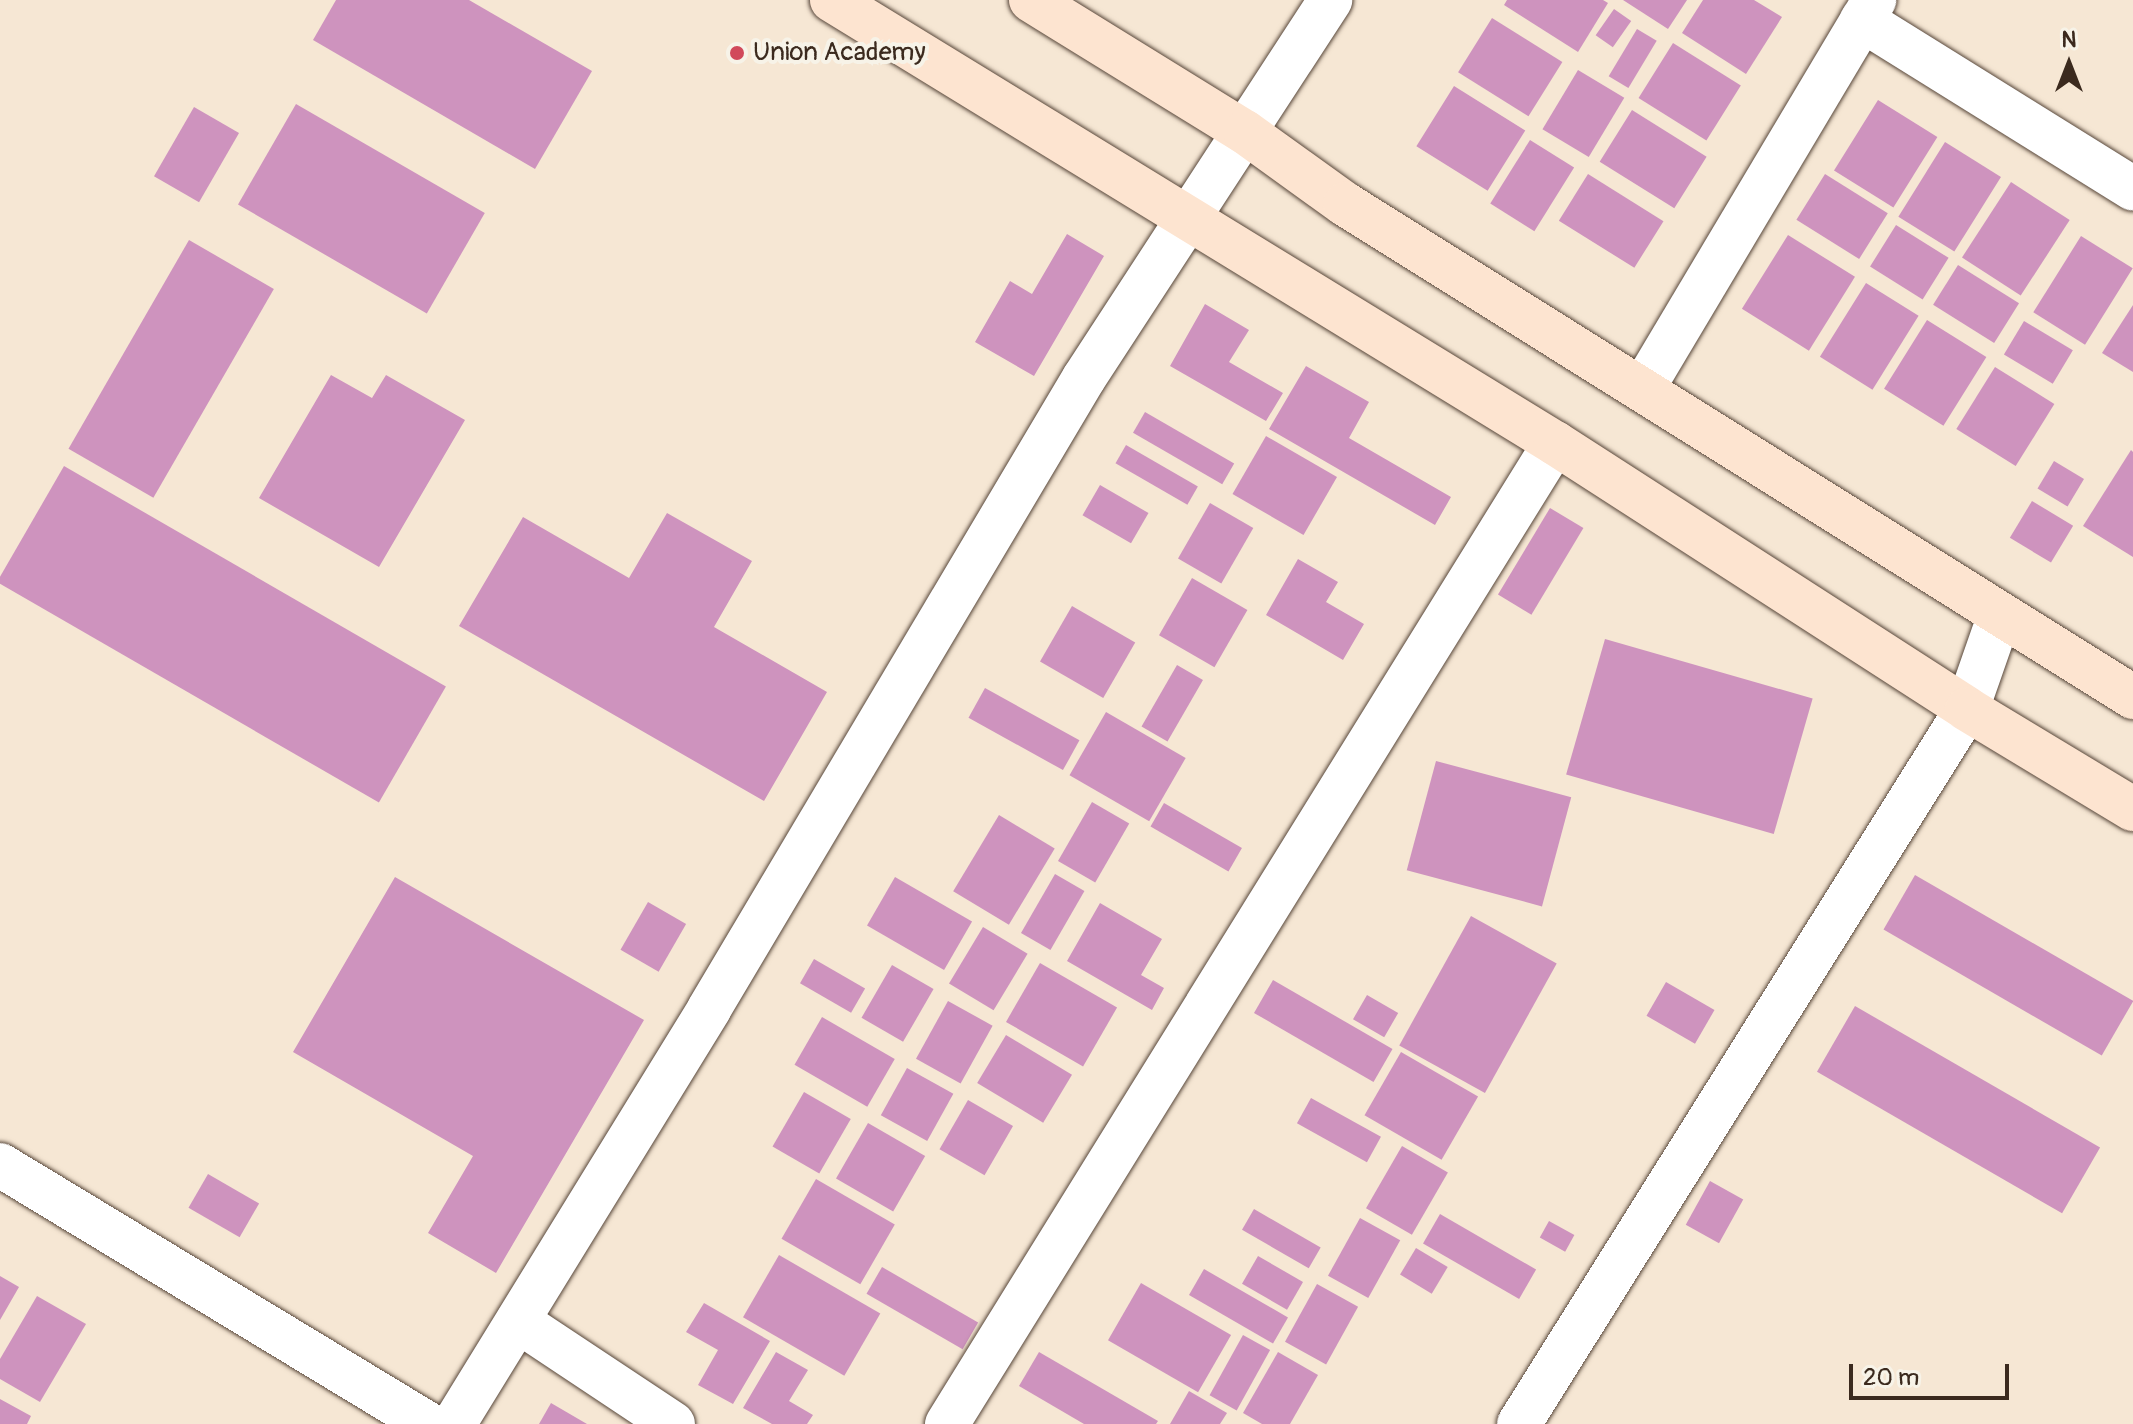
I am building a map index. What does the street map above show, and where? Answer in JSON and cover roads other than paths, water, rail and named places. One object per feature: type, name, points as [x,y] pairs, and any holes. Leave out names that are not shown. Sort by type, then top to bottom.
[{"type":"main road","points":[[832,0],[1555,443],[1967,709],[2133,809]]},
{"type":"main road","points":[[1031,0],[1245,132],[1345,204],[1643,388],[1999,617],[2133,697]]},
{"type":"street","points":[[454,1424],[943,610],[1185,219],[1330,0]]},
{"type":"street","points":[[1643,388],[1868,10],[2133,189]]},
{"type":"street","points":[[947,1424],[1555,443]]},
{"type":"street","points":[[1519,1424],[1967,709],[1999,617]]},
{"type":"street","points":[[0,1165],[428,1424]]},
{"type":"street","points":[[518,1321],[673,1424]]},
{"type":"place","name":"Union Academy","points":[[737,53]]}]
